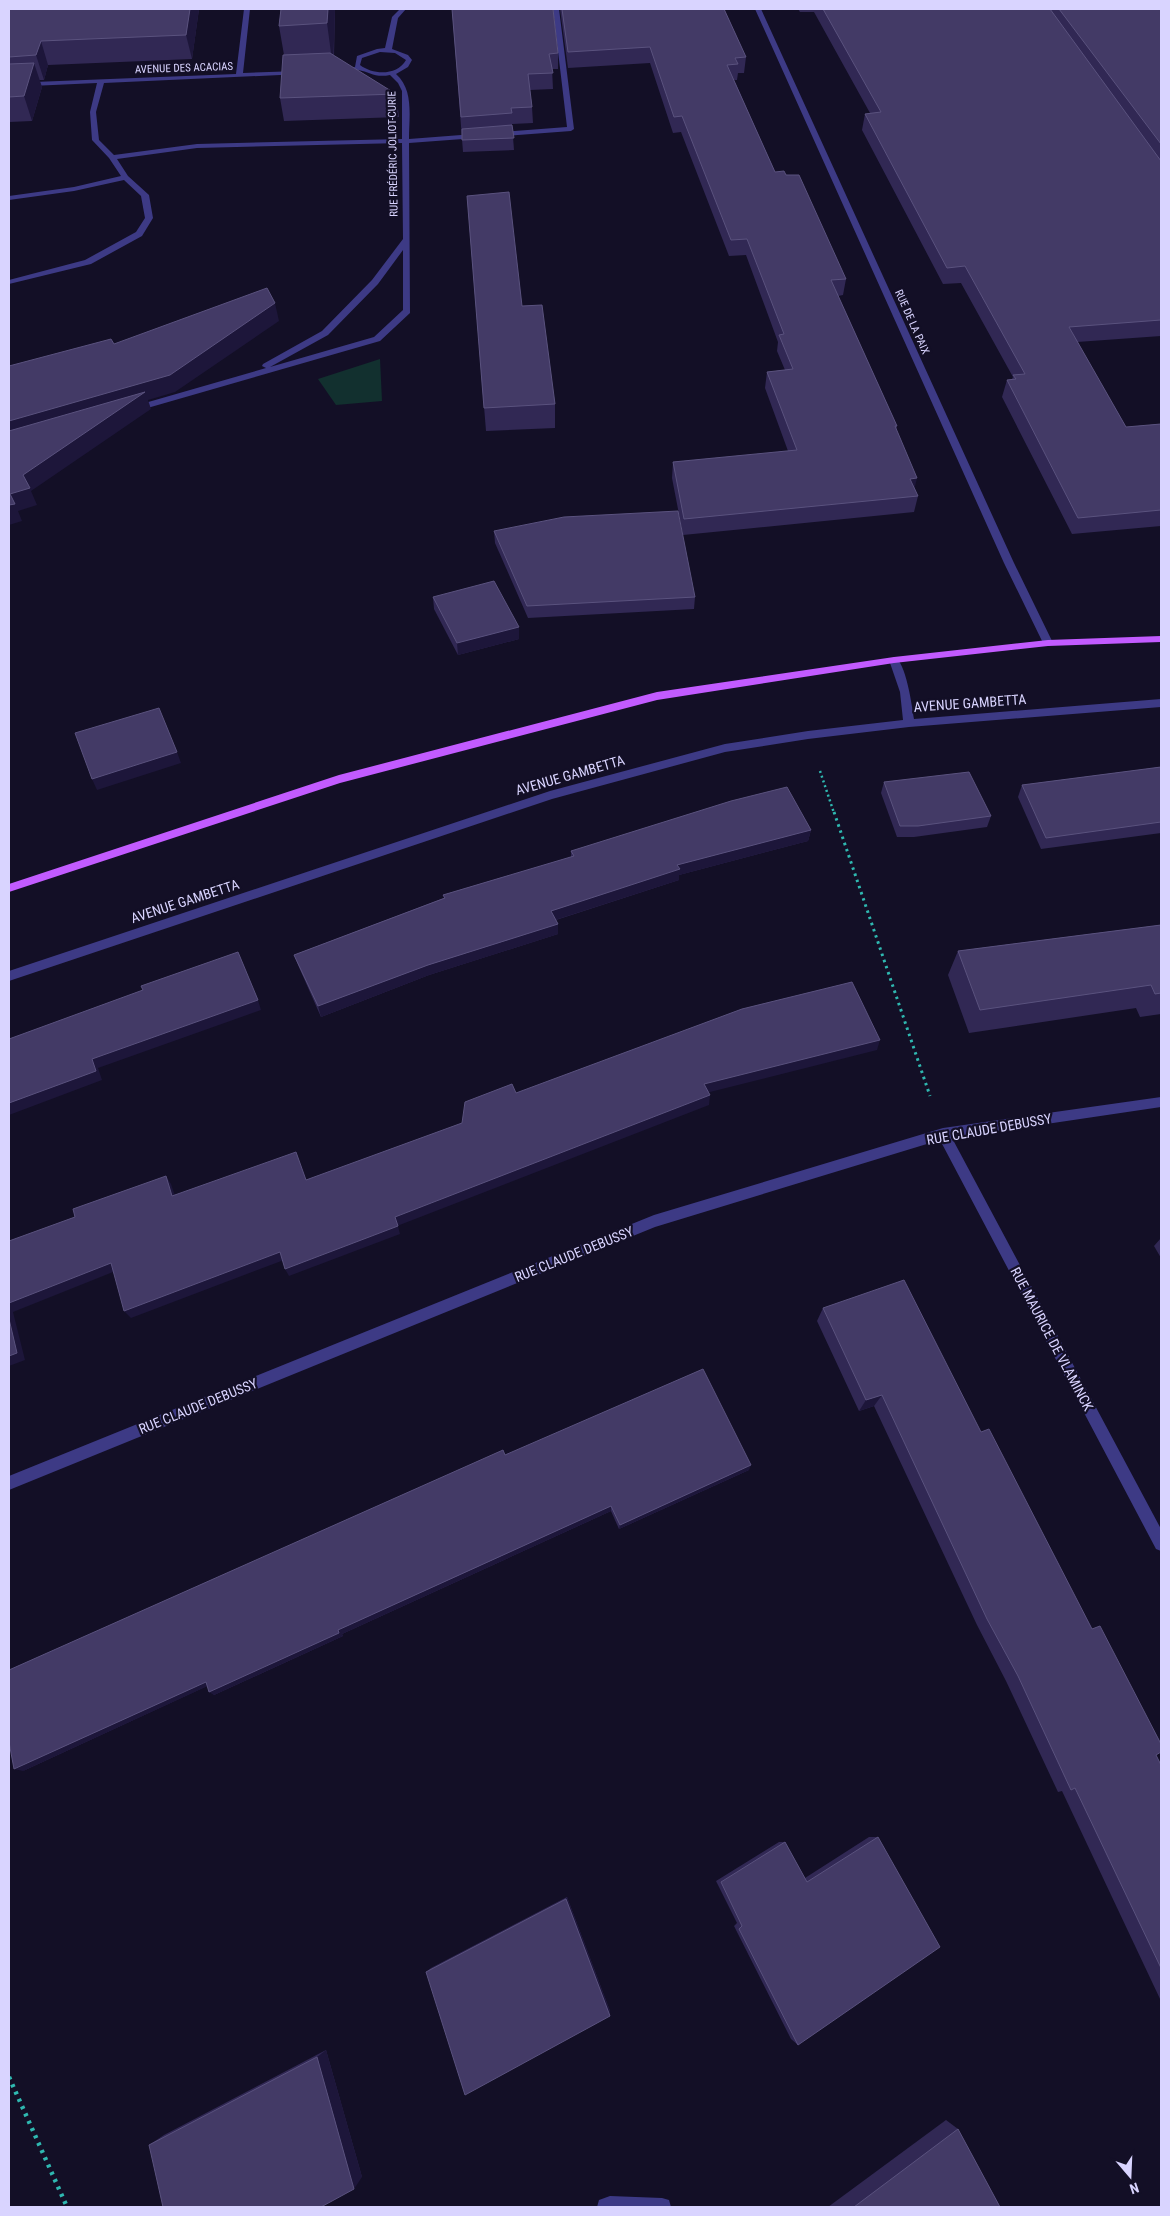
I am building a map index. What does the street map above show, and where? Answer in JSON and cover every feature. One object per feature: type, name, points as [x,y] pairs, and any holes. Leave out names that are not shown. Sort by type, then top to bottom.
[{"type":"main road","points":[[9,888],[339,779],[657,696],[894,660],[1048,643],[1161,639]]},
{"type":"street","points":[[239,76],[247,9]]},
{"type":"street","points":[[388,50],[395,17],[403,9]]},
{"type":"street","points":[[112,157],[197,146],[405,141],[571,129],[556,9]]},
{"type":"street","name":"RUE DE LA PAIX","points":[[758,9],[1048,643]]},
{"type":"street","points":[[333,72],[360,68],[373,73],[390,73],[404,67],[409,60],[402,53],[388,50],[372,51],[359,57],[357,65],[360,68]]},
{"type":"street","name":"AVENUE DES ACACIAS","points":[[9,85],[305,73]]},
{"type":"street","name":"RUE FRÉDÉRIC JOLIOT-CURIE","points":[[122,413],[377,339],[407,310],[405,91],[401,82],[390,73]]},
{"type":"street","points":[[9,282],[88,262],[139,234],[149,218],[145,195],[125,177],[112,157],[96,140],[93,112],[102,81]]},
{"type":"street","points":[[9,198],[74,189],[125,177]]},
{"type":"street","name":"RUE FRÉDÉRIC JOLIOT-CURIE","points":[[244,378],[325,333],[374,282],[405,241]]},
{"type":"street","points":[[894,660],[905,692],[909,723]]},
{"type":"street","name":"AVENUE GAMBETTA","points":[[9,976],[550,795],[725,748],[808,735],[909,723],[1161,703]]},
{"type":"street","name":"RUE CLAUDE DEBUSSY","points":[[9,1483],[654,1222],[943,1134],[1161,1102]]},
{"type":"street","name":"RUE MAURICE DE VLAMINCK","points":[[943,1134],[1161,1544]]},
{"type":"street","points":[[606,2207],[610,2205],[662,2207]]},
{"type":"path","points":[[808,735],[943,1134]]},
{"type":"path","points":[[9,2077],[67,2207]]},
{"type":"green space","points":[[380,359],[382,401],[336,405],[318,379]]},
{"type":"building","points":[[9,9],[190,9],[186,35],[41,41],[36,55],[9,57]]},
{"type":"building","points":[[281,9],[328,9],[327,23],[279,26]]},
{"type":"building","points":[[452,9],[553,9],[558,53],[549,54],[553,73],[528,74],[532,107],[511,108],[512,113],[461,117]]},
{"type":"building","points":[[562,9],[724,9],[746,57],[735,58],[738,64],[727,65],[775,172],[784,171],[786,175],[799,175],[846,279],[831,280],[897,426],[895,426],[917,478],[910,479],[918,496],[684,519],[673,462],[797,450],[767,372],[793,369],[779,335],[784,334],[747,239],[731,240],[682,116],[674,117],[650,47],[568,52]]},
{"type":"building","points":[[823,9],[1050,9],[1161,161],[1161,320],[1069,327],[1126,427],[1161,424],[1161,510],[1078,518],[1007,380],[1016,379],[1013,375],[1025,374],[965,266],[947,268],[865,114],[881,112]]},
{"type":"building","points":[[1059,9],[1161,9],[1161,144]]},
{"type":"building","points":[[330,53],[396,94],[280,98],[283,55]]},
{"type":"building","points":[[34,63],[24,96],[9,97],[9,64]]},
{"type":"building","points":[[512,125],[514,138],[462,140],[462,129]]},
{"type":"building","points":[[509,192],[522,306],[542,305],[555,404],[484,408],[467,196]]},
{"type":"building","points":[[267,288],[275,303],[170,375],[9,421],[9,366],[111,339],[114,344]]},
{"type":"building","points":[[145,392],[23,475],[30,488],[10,494],[15,504],[9,505],[9,431]]},
{"type":"building","points":[[678,511],[695,597],[527,606],[494,531],[564,517]]},
{"type":"building","points":[[494,581],[519,627],[457,643],[433,597]]},
{"type":"building","points":[[159,708],[177,752],[92,779],[75,733]]},
{"type":"building","points":[[1161,767],[1161,822],[1046,838],[1022,785]]},
{"type":"building","points":[[969,772],[991,816],[918,826],[900,826],[884,782]]},
{"type":"building","points":[[787,787],[811,830],[677,865],[680,869],[551,911],[558,924],[428,965],[318,1006],[294,955],[445,898],[443,895],[574,856],[571,851],[731,801]]},
{"type":"building","points":[[1161,925],[1161,993],[1155,994],[1151,985],[980,1010],[958,951]]},
{"type":"building","points":[[238,952],[258,1000],[92,1059],[96,1071],[9,1103],[9,1039],[143,990],[141,986]]},
{"type":"building","points":[[852,982],[880,1040],[704,1084],[710,1095],[395,1217],[398,1226],[285,1269],[280,1252],[124,1311],[111,1263],[9,1303],[9,1241],[75,1217],[73,1209],[166,1176],[172,1196],[296,1152],[306,1180],[462,1123],[465,1102],[512,1084],[516,1093],[742,1009]]},
{"type":"building","points":[[904,1280],[981,1432],[989,1429],[1092,1629],[1100,1626],[1161,1744],[1161,1752],[1156,1755],[1161,1765],[1161,1968],[1075,1788],[1071,1790],[1018,1676],[987,1619],[882,1395],[866,1400],[823,1308]]},
{"type":"building","points":[[9,1319],[17,1353],[9,1356]]},
{"type":"building","points":[[703,1369],[751,1465],[620,1525],[611,1506],[338,1630],[339,1633],[209,1692],[206,1682],[14,1769],[9,1742],[9,1670],[503,1450],[505,1455]]},
{"type":"building","points":[[878,1837],[940,1947],[798,2045],[739,1929],[742,1926],[721,1882],[785,1842],[807,1882]]},
{"type":"building","points":[[566,1899],[610,2016],[465,2095],[426,1972]]},
{"type":"building","points":[[317,2057],[354,2189],[321,2207],[163,2207],[149,2145]]},
{"type":"building","points":[[958,2129],[1000,2207],[854,2207]]}]
